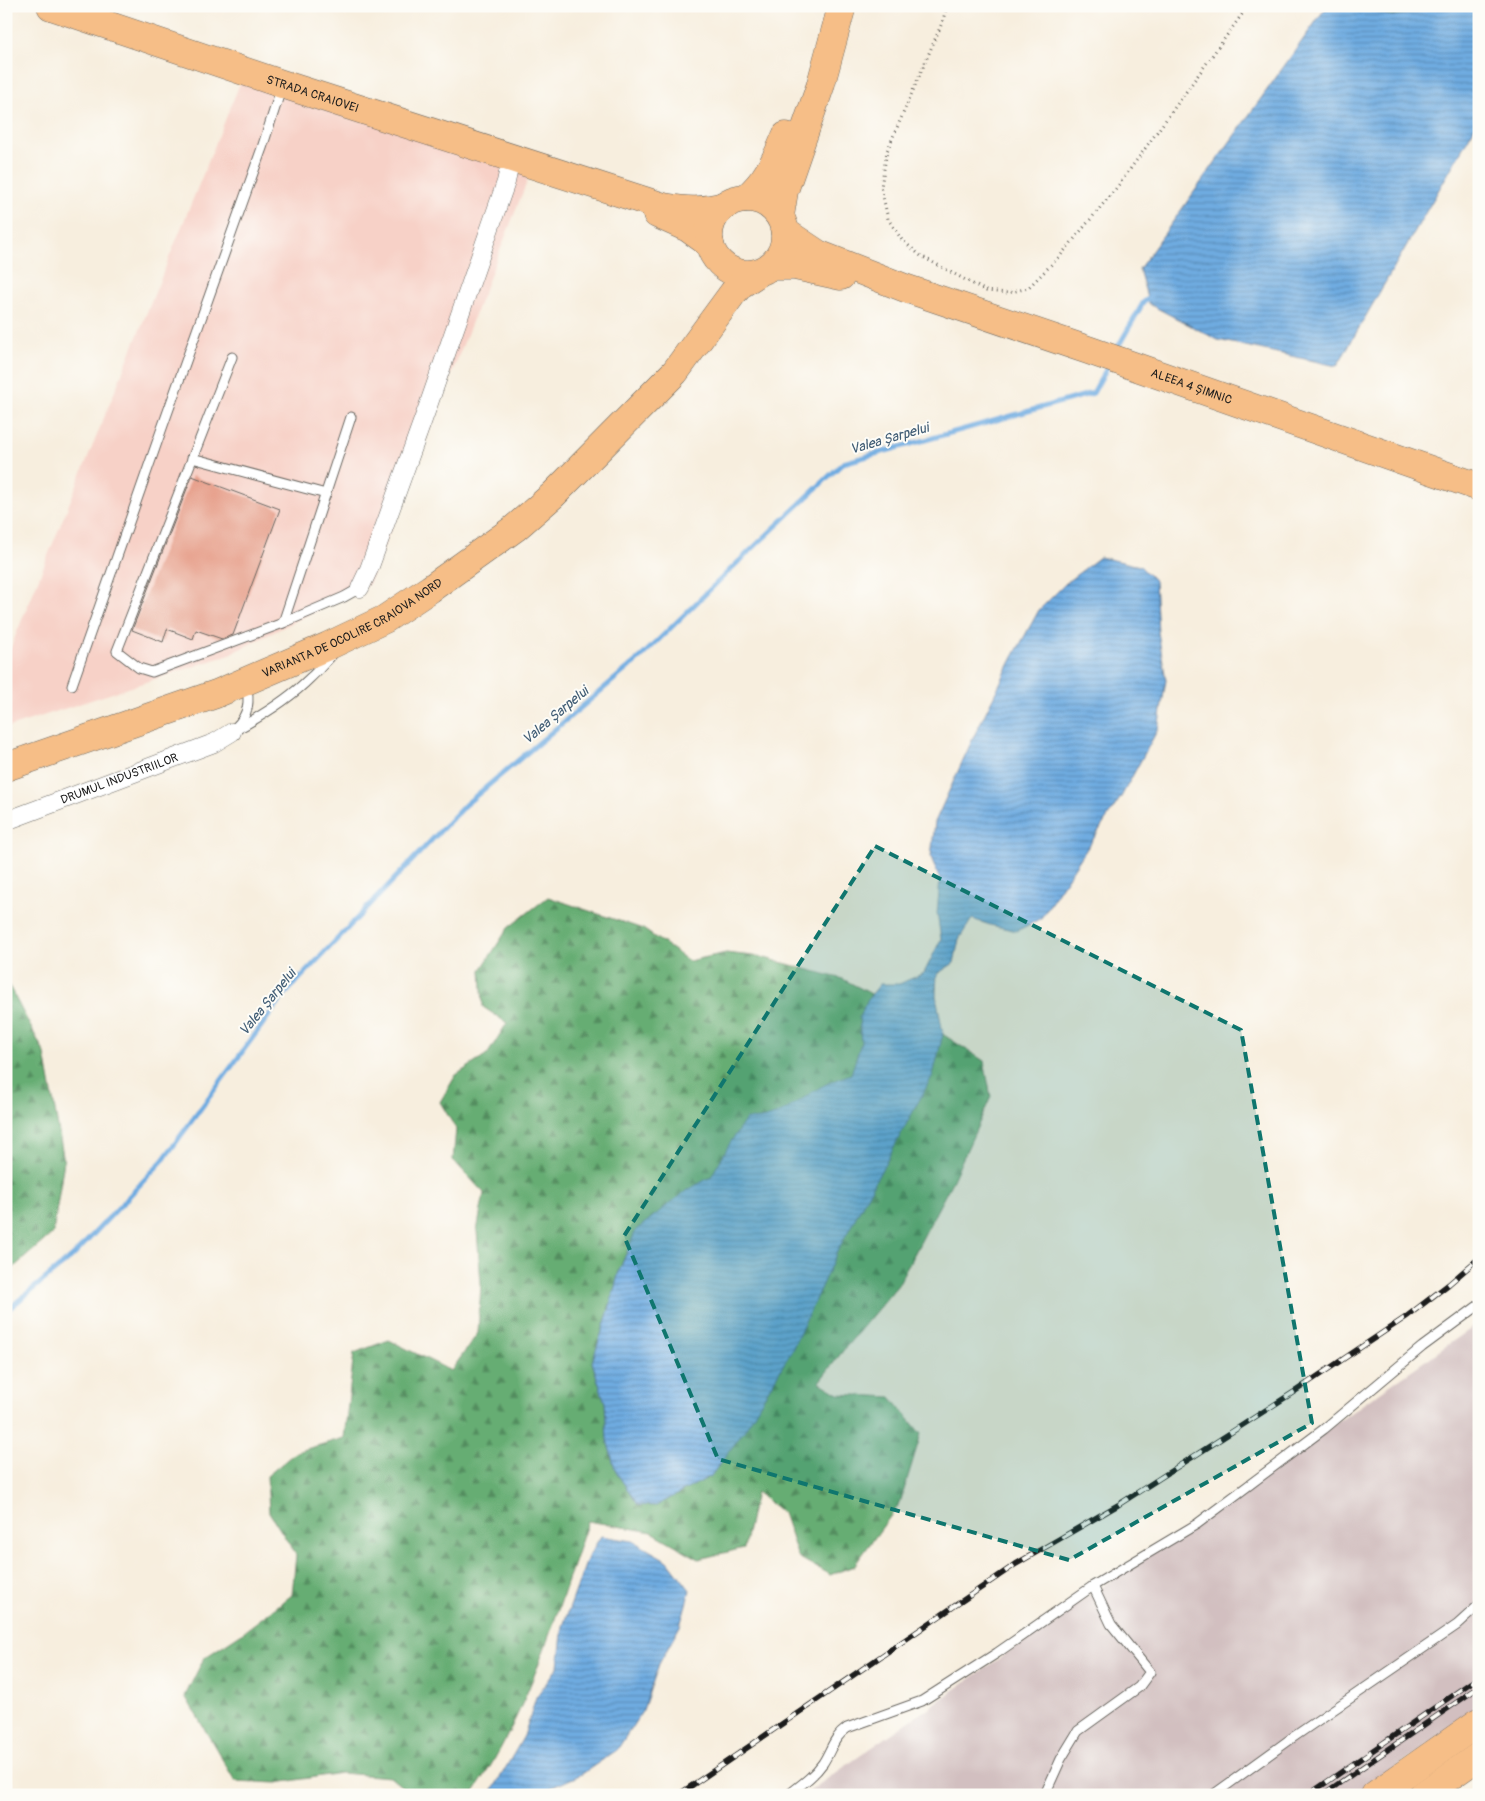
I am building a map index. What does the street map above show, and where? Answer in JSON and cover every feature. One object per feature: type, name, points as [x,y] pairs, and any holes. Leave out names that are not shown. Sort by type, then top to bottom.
[{"type":"main road","name":"STRADA CRAIOVEI","points":[[51,6],[575,180]]},
{"type":"main road","points":[[712,250],[709,229],[715,215],[762,183],[780,149],[804,88],[827,6]]},
{"type":"main road","points":[[575,180],[601,193],[688,228],[712,250],[722,265],[733,272],[745,275],[764,270],[779,257],[784,245],[782,224],[784,192],[820,87],[842,6]]},
{"type":"main road","points":[[575,180],[682,211],[712,210],[736,201],[759,200],[770,206],[782,224]]},
{"type":"main road","name":"ALEEA 4 ȘIMNIC","points":[[782,224],[818,254],[905,288],[1479,487]]},
{"type":"main road","name":"VARIANTA DE OCOLIRE CRAIOVA NORD","points":[[645,401],[668,358],[699,312],[710,290],[716,272],[712,250]]},
{"type":"main road","name":"ALEEA 4 ȘIMNIC","points":[[764,270],[795,266],[905,288]]},
{"type":"main road","name":"VARIANTA DE OCOLIRE CRAIOVA NORD","points":[[6,767],[246,682],[384,619],[430,590],[516,528],[560,489],[675,372],[732,293],[741,284],[764,270]]},
{"type":"main road","points":[[1375,1795],[1479,1722]]},
{"type":"main road","points":[[1423,1795],[1479,1756]]},
{"type":"street","points":[[360,588],[369,569],[428,406],[506,182],[511,159]]},
{"type":"street","name":"DRUMUL INDUSTRIILOR","points":[[6,821],[214,743],[232,732]]},
{"type":"lane","points":[[72,685],[160,430],[262,148],[282,84]]},
{"type":"lane","points":[[232,357],[118,651],[139,668],[152,672],[283,624],[344,598],[360,588]]},
{"type":"lane","points":[[283,624],[351,417]]},
{"type":"lane","points":[[192,458],[326,494]]},
{"type":"lane","name":"DRUMUL INDUSTRIILOR","points":[[232,732],[265,713],[290,695],[310,678],[352,634]]},
{"type":"lane","name":"DRUMUL INDUSTRIILOR","points":[[232,732],[247,712],[249,696],[246,682]]},
{"type":"lane","points":[[788,1795],[812,1776],[824,1762],[838,1734],[847,1728],[922,1701],[997,1653],[1093,1586],[1197,1524],[1324,1429],[1422,1347],[1479,1305]]},
{"type":"lane","points":[[1046,1795],[1061,1759],[1078,1731],[1140,1687],[1150,1672],[1111,1624],[1093,1586]]},
{"type":"lane","points":[[1213,1795],[1292,1738],[1457,1625],[1479,1605]]},
{"type":"path","points":[[947,6],[942,23],[887,152],[881,187],[888,219],[902,240],[921,256],[986,291],[1008,293],[1028,288],[1061,255],[1118,186],[1248,6]]},
{"type":"highlighted area","points":[[875,846],[1241,1030],[1312,1423],[1069,1560],[718,1459],[624,1236]]},
{"type":"shaded area","points":[[243,76],[530,174],[369,584],[228,655],[6,728],[6,659]]},
{"type":"shaded area","points":[[1479,1323],[1479,1709],[1358,1795],[804,1795]]},
{"type":"green space","points":[[1358,6],[1479,6],[1479,19],[1392,16]]},
{"type":"green space","points":[[548,897],[643,929],[689,961],[726,953],[761,957],[843,979],[921,1020],[984,1061],[991,1097],[953,1180],[898,1285],[819,1382],[839,1394],[891,1397],[921,1434],[900,1503],[854,1566],[830,1575],[798,1557],[783,1513],[756,1492],[744,1548],[699,1559],[652,1532],[588,1521],[552,1627],[525,1697],[510,1731],[472,1795],[412,1795],[390,1777],[341,1773],[277,1783],[235,1781],[185,1696],[204,1658],[242,1633],[292,1595],[296,1555],[269,1512],[267,1476],[296,1452],[344,1438],[354,1353],[389,1340],[451,1371],[478,1333],[481,1284],[477,1231],[484,1193],[453,1160],[456,1129],[440,1102],[456,1075],[487,1055],[507,1023],[483,1007],[481,970],[508,928]]},
{"type":"green space","points":[[6,980],[45,1054],[64,1161],[53,1233],[6,1274]]},
{"type":"water","points":[[1327,6],[1358,6],[1392,16],[1421,11],[1423,6],[1469,6],[1479,14],[1479,120],[1337,366],[1218,340],[1149,304],[1139,269]]},
{"type":"water","points":[[1100,557],[1140,566],[1155,581],[1158,632],[1166,680],[1158,729],[1121,797],[1041,918],[1017,931],[972,919],[959,939],[954,963],[937,974],[936,995],[943,1034],[933,1075],[838,1250],[792,1350],[744,1431],[711,1476],[656,1506],[638,1505],[616,1472],[607,1440],[605,1403],[592,1362],[619,1271],[636,1230],[687,1190],[711,1177],[746,1119],[766,1118],[776,1115],[823,1086],[851,1074],[861,1043],[859,1017],[868,999],[880,984],[899,984],[924,973],[941,939],[937,913],[940,880],[931,857],[935,822],[974,736],[1013,657],[1039,610],[1067,582]]},
{"type":"water","points":[[601,1536],[633,1541],[668,1561],[690,1590],[680,1626],[659,1664],[643,1710],[617,1750],[582,1774],[535,1795],[490,1795],[524,1736],[536,1697],[558,1667],[563,1626],[588,1557]]},
{"type":"building","points":[[192,476],[280,509],[233,635],[222,639],[196,630],[193,639],[167,629],[163,642],[132,630]]},
{"type":"waterway","name":"Valea Șarpelui","points":[[1115,352],[1143,303],[1152,294]]},
{"type":"waterway","name":"Valea Șarpelui","points":[[6,1311],[73,1256],[163,1160],[284,995],[465,805],[641,657],[843,463],[1093,393],[1108,366]]},
{"type":"railway","points":[[678,1795],[1016,1564],[1118,1505],[1297,1390],[1406,1317],[1479,1258]]},
{"type":"railway","points":[[1308,1795],[1479,1677]]},
{"type":"railway","points":[[1322,1795],[1479,1687]]}]
